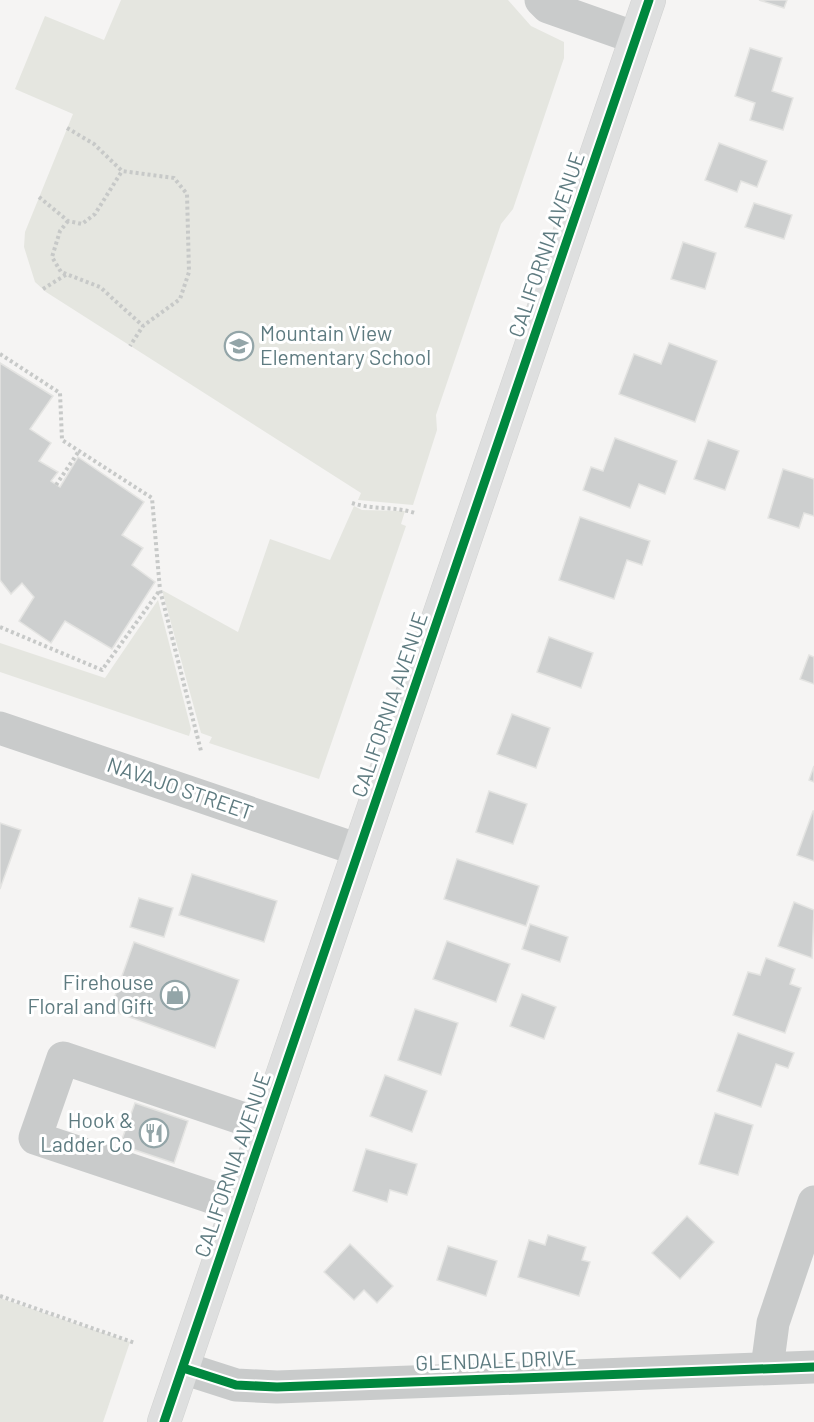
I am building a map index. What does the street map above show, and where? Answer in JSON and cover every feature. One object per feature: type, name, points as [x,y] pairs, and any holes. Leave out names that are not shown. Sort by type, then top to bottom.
[{"type":"main road","name":"CALIFORNIA AVENUE","points":[[164,1422],[649,0]]},
{"type":"street","points":[[541,0],[548,7],[636,38]]},
{"type":"street","name":"NAVAJO STREET","points":[[0,728],[359,850]]},
{"type":"street","points":[[238,1206],[35,1138],[63,1058],[265,1126]]},
{"type":"street","points":[[767,1368],[773,1323],[814,1202]]},
{"type":"street","name":"GLENDALE DRIVE","points":[[183,1368],[236,1385],[277,1387],[814,1367]]},
{"type":"path","points":[[67,128],[94,144],[122,171],[174,178],[182,184],[187,194],[189,272],[180,299],[143,326],[130,346]]},
{"type":"path","points":[[39,197],[68,221],[82,224],[95,214],[122,171]]},
{"type":"path","points":[[68,221],[60,231],[52,257],[60,272],[100,287],[143,326]]},
{"type":"path","points":[[43,289],[67,274]]},
{"type":"path","points":[[0,354],[60,393],[62,440],[152,498],[159,590],[201,751]]},
{"type":"path","points":[[56,485],[79,451]]},
{"type":"path","points":[[352,503],[367,507],[399,508],[415,513]]},
{"type":"path","points":[[0,627],[102,670],[159,590]]},
{"type":"path","points":[[0,1296],[135,1343]]},
{"type":"shaded area","points":[[121,0],[508,0],[531,26],[564,42],[564,58],[513,209],[501,224],[436,415],[437,430],[413,505],[358,500],[361,493],[46,292],[35,282],[24,247],[25,232],[73,114],[15,89],[45,16],[104,40]]},
{"type":"shaded area","points":[[354,506],[362,510],[405,511],[401,524],[406,526],[319,779],[209,743],[212,737],[201,733],[162,590],[238,632],[270,539],[330,560]]},
{"type":"shaded area","points":[[158,600],[191,729],[189,736],[0,672],[0,643],[105,678]]},
{"type":"shaded area","points":[[0,1298],[130,1342],[103,1422],[0,1422]]},
{"type":"building","points":[[759,0],[787,0],[784,8]]},
{"type":"building","points":[[750,48],[782,58],[772,91],[793,98],[783,130],[750,120],[755,103],[735,96]]},
{"type":"building","points":[[719,143],[767,161],[757,187],[741,181],[737,192],[705,180]]},
{"type":"building","points":[[754,203],[792,215],[784,239],[745,227]]},
{"type":"building","points":[[683,242],[716,253],[705,289],[671,279]]},
{"type":"building","points":[[669,343],[717,361],[695,422],[619,394],[634,354],[661,364]]},
{"type":"building","points":[[0,363],[53,396],[30,429],[51,443],[39,461],[58,472],[51,481],[60,487],[78,457],[144,502],[122,535],[143,548],[132,565],[155,582],[112,649],[65,621],[51,643],[19,621],[34,597],[22,583],[11,594],[0,580]]},
{"type":"building","points":[[615,438],[677,461],[665,494],[639,484],[630,508],[583,490],[591,467],[603,471]]},
{"type":"building","points":[[708,440],[739,451],[725,490],[694,479]]},
{"type":"building","points":[[783,469],[814,479],[814,516],[804,513],[799,528],[768,518]]},
{"type":"building","points":[[580,517],[650,541],[642,565],[627,560],[614,599],[559,580]]},
{"type":"building","points":[[549,637],[593,653],[581,688],[537,672]]},
{"type":"building","points":[[809,655],[814,657],[814,684],[800,679]]},
{"type":"building","points":[[512,714],[550,728],[536,768],[497,754]]},
{"type":"building","points":[[814,766],[814,782],[809,780]]},
{"type":"building","points":[[489,791],[527,804],[513,844],[476,832]]},
{"type":"building","points":[[814,811],[814,861],[797,855]]},
{"type":"building","points":[[0,823],[21,830],[0,889]]},
{"type":"building","points":[[457,859],[539,886],[526,926],[444,899]]},
{"type":"building","points":[[192,874],[277,901],[264,942],[179,915]]},
{"type":"building","points":[[139,898],[173,908],[164,937],[130,927]]},
{"type":"building","points":[[794,902],[814,910],[812,958],[778,946]]},
{"type":"building","points":[[530,924],[568,937],[560,962],[522,949]]},
{"type":"building","points":[[447,941],[510,964],[496,1002],[433,979]]},
{"type":"building","name":"Firehouse Floral and Gift","points":[[134,942],[239,980],[215,1048],[110,1010]]},
{"type":"building","points":[[766,958],[795,969],[790,984],[801,988],[785,1033],[733,1015],[748,972],[760,975]]},
{"type":"building","points":[[522,994],[556,1007],[544,1039],[510,1026]]},
{"type":"building","points":[[415,1009],[458,1023],[441,1075],[398,1060]]},
{"type":"building","points":[[738,1033],[794,1053],[788,1068],[776,1064],[761,1107],[717,1091]]},
{"type":"building","points":[[385,1075],[427,1091],[412,1132],[370,1116]]},
{"type":"building","name":"Hook & Ladder Co","points":[[135,1103],[188,1121],[174,1163],[120,1145]]},
{"type":"building","points":[[715,1113],[753,1125],[738,1175],[699,1164]]},
{"type":"building","points":[[366,1149],[417,1164],[407,1195],[390,1190],[387,1202],[353,1191]]},
{"type":"building","points":[[687,1216],[714,1242],[680,1279],[652,1253]]},
{"type":"building","points":[[548,1235],[586,1247],[582,1260],[590,1262],[579,1296],[518,1277],[529,1240],[545,1245]]},
{"type":"building","points":[[350,1244],[393,1286],[377,1303],[364,1290],[354,1300],[324,1272]]},
{"type":"building","points":[[448,1246],[497,1261],[486,1296],[437,1280]]},
{"type":"cycle path","points":[[164,1422],[649,0]]},
{"type":"cycle path","points":[[183,1368],[236,1385],[277,1387],[814,1367]]},
{"type":"place","name":"Mountain View Elementary School","points":[[239,346]]},
{"type":"place","name":"Firehouse Floral and Gift","points":[[175,995]]},
{"type":"place","name":"Hook & Ladder Co","points":[[154,1133]]}]
